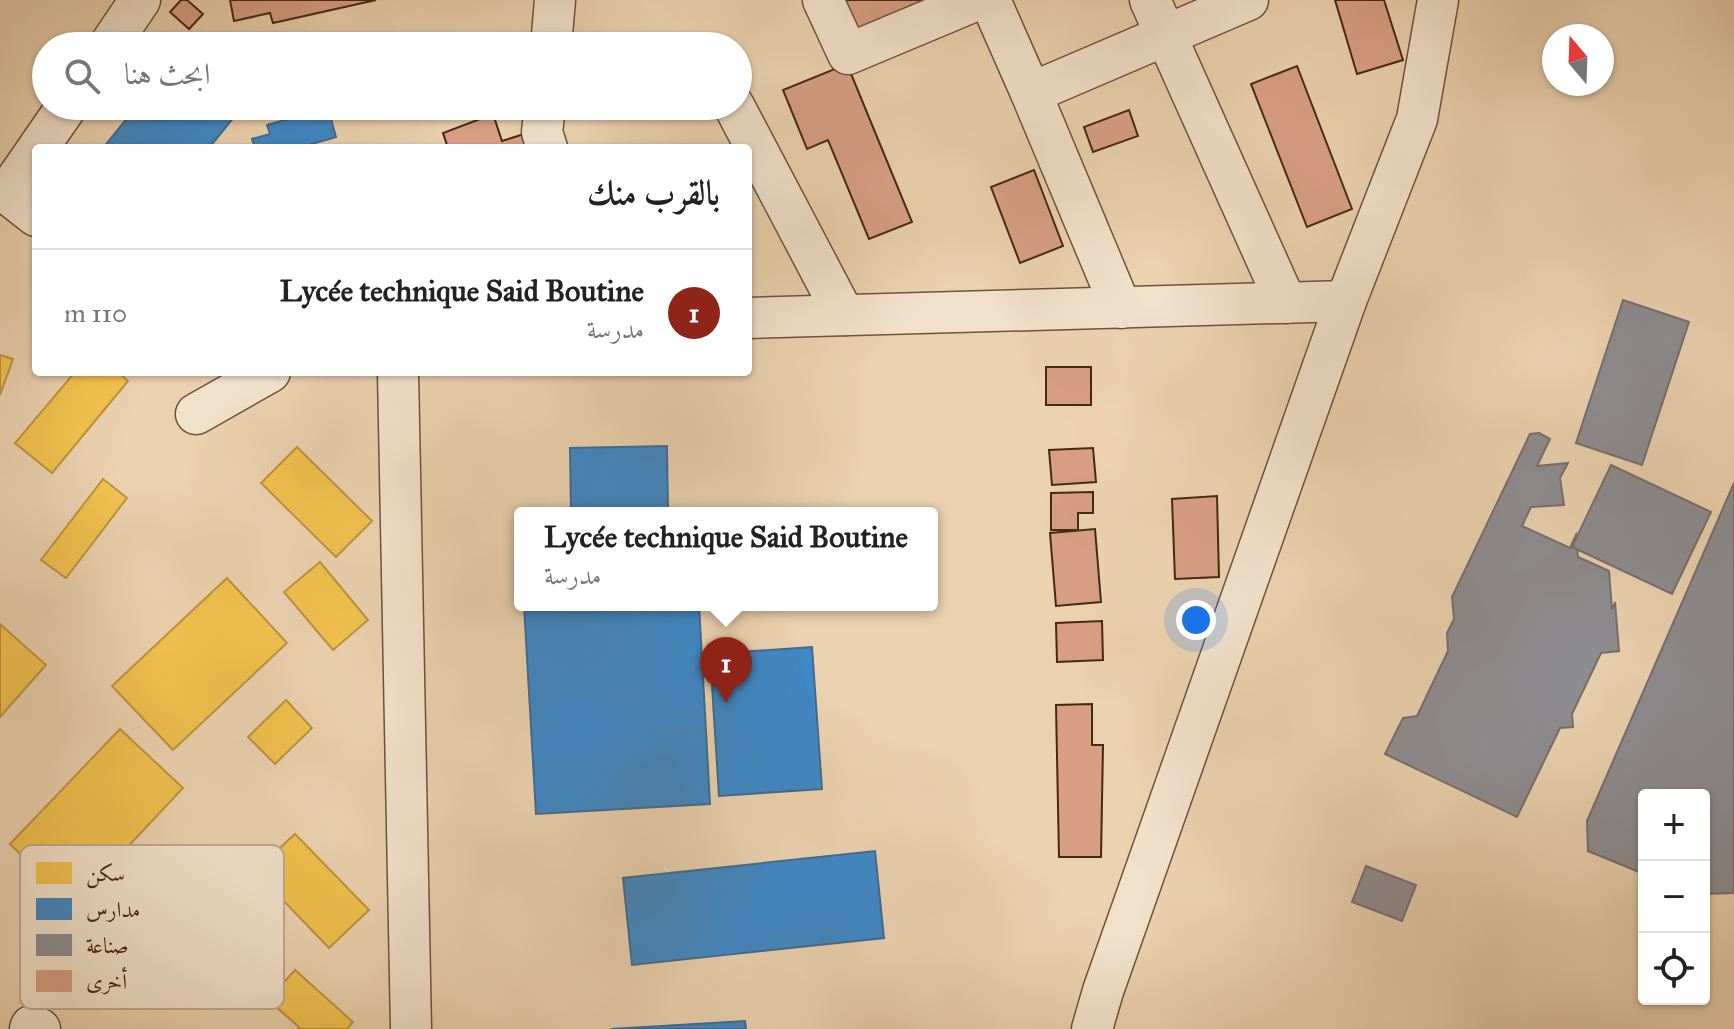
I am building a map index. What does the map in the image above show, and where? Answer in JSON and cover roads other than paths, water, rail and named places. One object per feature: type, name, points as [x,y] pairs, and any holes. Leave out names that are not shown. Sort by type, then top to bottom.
[{"type":"street","points":[[118,32],[140,0]]},
{"type":"street","points":[[552,32],[555,0]]},
{"type":"street","points":[[823,0],[848,54],[977,0]]},
{"type":"street","points":[[990,0],[1121,308]]},
{"type":"street","points":[[1150,0],[1286,303]]},
{"type":"street","points":[[1031,93],[1248,0]]},
{"type":"street","points":[[1092,1029],[1099,1000],[1346,301],[1417,119],[1438,0]]},
{"type":"street","points":[[40,144],[57,120]]},
{"type":"street","points":[[543,120],[542,132],[546,144]]},
{"type":"street","points":[[741,120],[844,315]]},
{"type":"street","points":[[14,199],[32,160]]},
{"type":"street","points":[[752,318],[1346,301]]},
{"type":"street","points":[[196,414],[263,376]]},
{"type":"street","points":[[398,376],[411,1029]]},
{"type":"place","name":"Lycée technique Said Boutine","points":[[726,703]]}]
